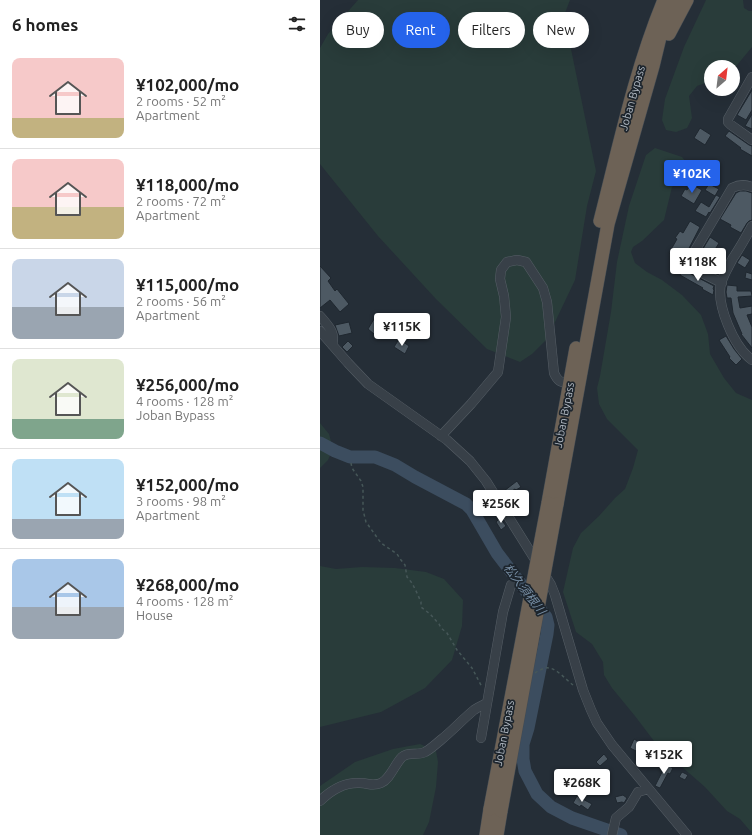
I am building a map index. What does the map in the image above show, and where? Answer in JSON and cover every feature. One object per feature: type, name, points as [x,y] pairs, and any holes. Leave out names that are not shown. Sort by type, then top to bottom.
[{"type":"highway","points":[[652,32],[660,0]]},
{"type":"highway","name":"Joban Bypass","points":[[552,504],[570,384],[599,225],[632,93],[664,0]]},
{"type":"highway","name":"Joban Bypass","points":[[496,835],[496,810],[552,504],[608,224],[660,37],[675,0]]},
{"type":"highway","points":[[653,66],[687,0]]},
{"type":"highway","name":"Joban Bypass","points":[[486,835],[496,810]]},
{"type":"street","points":[[752,77],[728,119],[728,122],[752,140]]},
{"type":"street","points":[[722,283],[692,268],[689,263],[690,259],[732,188],[742,185],[752,187]]},
{"type":"street","points":[[752,226],[728,267],[722,283],[721,293],[722,306],[729,328],[742,351],[752,360]]},
{"type":"street","points":[[441,436],[472,404],[498,372],[506,317],[504,296],[500,279],[501,270],[507,262],[517,260],[526,262],[543,288],[547,302],[554,374],[560,382],[570,384]]},
{"type":"street","points":[[325,308],[321,318],[333,334],[334,339],[332,345]]},
{"type":"street","points":[[320,331],[368,384],[441,436],[470,461],[486,481],[551,585],[582,688],[591,710],[603,732],[612,745],[687,835]]},
{"type":"street","points":[[481,738],[503,612],[511,585]]},
{"type":"street","points":[[320,801],[331,791],[347,784],[362,783],[373,785],[382,783],[403,756],[410,753],[425,752],[434,746],[488,698]]},
{"type":"street","points":[[612,835],[616,818],[629,807],[638,792],[648,789]]},
{"type":"path","points":[[351,463],[352,468],[361,481],[363,487],[363,510],[366,522],[381,543],[397,554],[405,565],[407,576],[417,593],[421,602],[421,607],[430,614],[447,633],[457,650],[472,668],[488,698]]},
{"type":"path","points":[[534,674],[545,668],[550,668],[576,688],[582,688]]},
{"type":"green space","points":[[358,0],[570,0],[565,12],[533,12],[533,48],[571,48],[596,171],[587,206],[575,280],[547,339],[532,354],[520,362],[487,349],[436,299],[378,236],[320,164],[320,48],[332,29],[332,48],[384,48],[384,12],[347,12]]},
{"type":"green space","points":[[706,0],[743,0],[744,8],[752,11],[752,47],[740,62],[740,60],[704,60],[704,84],[697,86],[689,96],[692,118],[687,128],[676,132],[666,130],[662,120],[665,99],[684,47]]},
{"type":"green space","points":[[655,148],[682,157],[686,162],[686,170],[681,178],[672,187],[664,220],[642,241],[633,247],[631,252],[635,263],[682,295],[701,315],[708,334],[710,354],[724,378],[736,393],[752,400],[752,833],[740,819],[727,811],[705,787],[657,745],[612,688],[604,675],[603,662],[592,644],[576,632],[563,592],[573,548],[581,533],[625,489],[638,450],[607,419],[599,404],[597,388],[611,312],[617,262],[629,206],[646,155]]},
{"type":"green space","points":[[320,423],[329,434],[333,449],[328,460],[320,468]]},
{"type":"green space","points":[[320,566],[336,569],[362,567],[395,568],[426,572],[444,579],[463,600],[462,626],[452,660],[425,688],[381,712],[320,727]]},
{"type":"green space","points":[[420,744],[436,751],[438,762],[436,787],[429,822],[423,835],[320,835],[320,786],[355,762],[393,749]]},
{"type":"building","points":[[752,90],[752,110],[746,120],[737,115]]},
{"type":"building","points":[[752,114],[752,129],[745,126]]},
{"type":"building","points":[[700,128],[711,135],[705,145],[694,138]]},
{"type":"building","points":[[729,131],[752,146],[752,156],[740,149],[741,148],[725,136]]},
{"type":"building","points":[[691,184],[702,190],[694,204],[681,196],[685,189],[687,190]]},
{"type":"building","points":[[709,184],[719,189],[715,196],[705,190]]},
{"type":"building","points":[[740,191],[752,193],[752,220],[747,223],[741,233],[720,219],[736,193]]},
{"type":"building","points":[[716,195],[720,197],[706,217],[695,211],[701,202],[709,207]]},
{"type":"building","points":[[690,221],[700,227],[683,262],[669,253],[677,239],[675,238],[680,231],[683,233]]},
{"type":"building","points":[[710,237],[719,243],[711,256],[723,263],[719,273],[697,259]]},
{"type":"building","points":[[742,255],[750,260],[745,268],[737,263]]},
{"type":"building","points":[[320,266],[331,278],[328,281],[335,291],[337,289],[349,304],[340,312],[330,300],[320,308]]},
{"type":"building","points":[[684,267],[689,273],[714,286],[713,295],[680,275]]},
{"type":"building","points":[[746,272],[752,274],[752,280],[745,278]]},
{"type":"building","points":[[727,285],[737,286],[737,291],[751,291],[752,296],[738,297],[740,308],[752,306],[752,314],[747,315],[752,327],[752,348],[741,334],[733,313],[731,298],[727,298]]},
{"type":"building","points":[[374,319],[384,325],[378,335],[375,333],[374,334],[368,329]]},
{"type":"building","points":[[349,322],[352,333],[339,336],[335,325]]},
{"type":"building","points":[[726,336],[742,359],[736,365],[729,358],[730,357],[719,340]]},
{"type":"building","points":[[399,339],[409,346],[405,354],[394,347]]},
{"type":"building","points":[[348,341],[353,346],[347,352],[342,347]]},
{"type":"building","points":[[517,481],[521,487],[507,494],[504,491]]},
{"type":"building","points":[[500,518],[506,526],[501,530],[496,522]]},
{"type":"building","points":[[634,739],[652,751],[646,756],[630,748]]},
{"type":"building","points":[[604,754],[608,759],[600,766],[596,762]]},
{"type":"building","points":[[664,763],[673,768],[670,774],[668,773],[660,788],[655,786],[663,770],[660,768]]},
{"type":"building","points":[[682,772],[688,775],[685,780],[679,777]]},
{"type":"building","points":[[623,795],[627,798],[624,803],[617,803],[615,797]]},
{"type":"building","points":[[577,796],[592,804],[588,810],[581,805],[580,807],[573,803]]},
{"type":"waterway","name":"松久須根川","points":[[320,443],[350,457],[375,457],[395,465],[466,504],[472,510],[497,553],[546,617],[548,625],[528,728],[523,744],[525,771],[537,794],[551,807],[572,818],[621,835]]}]
